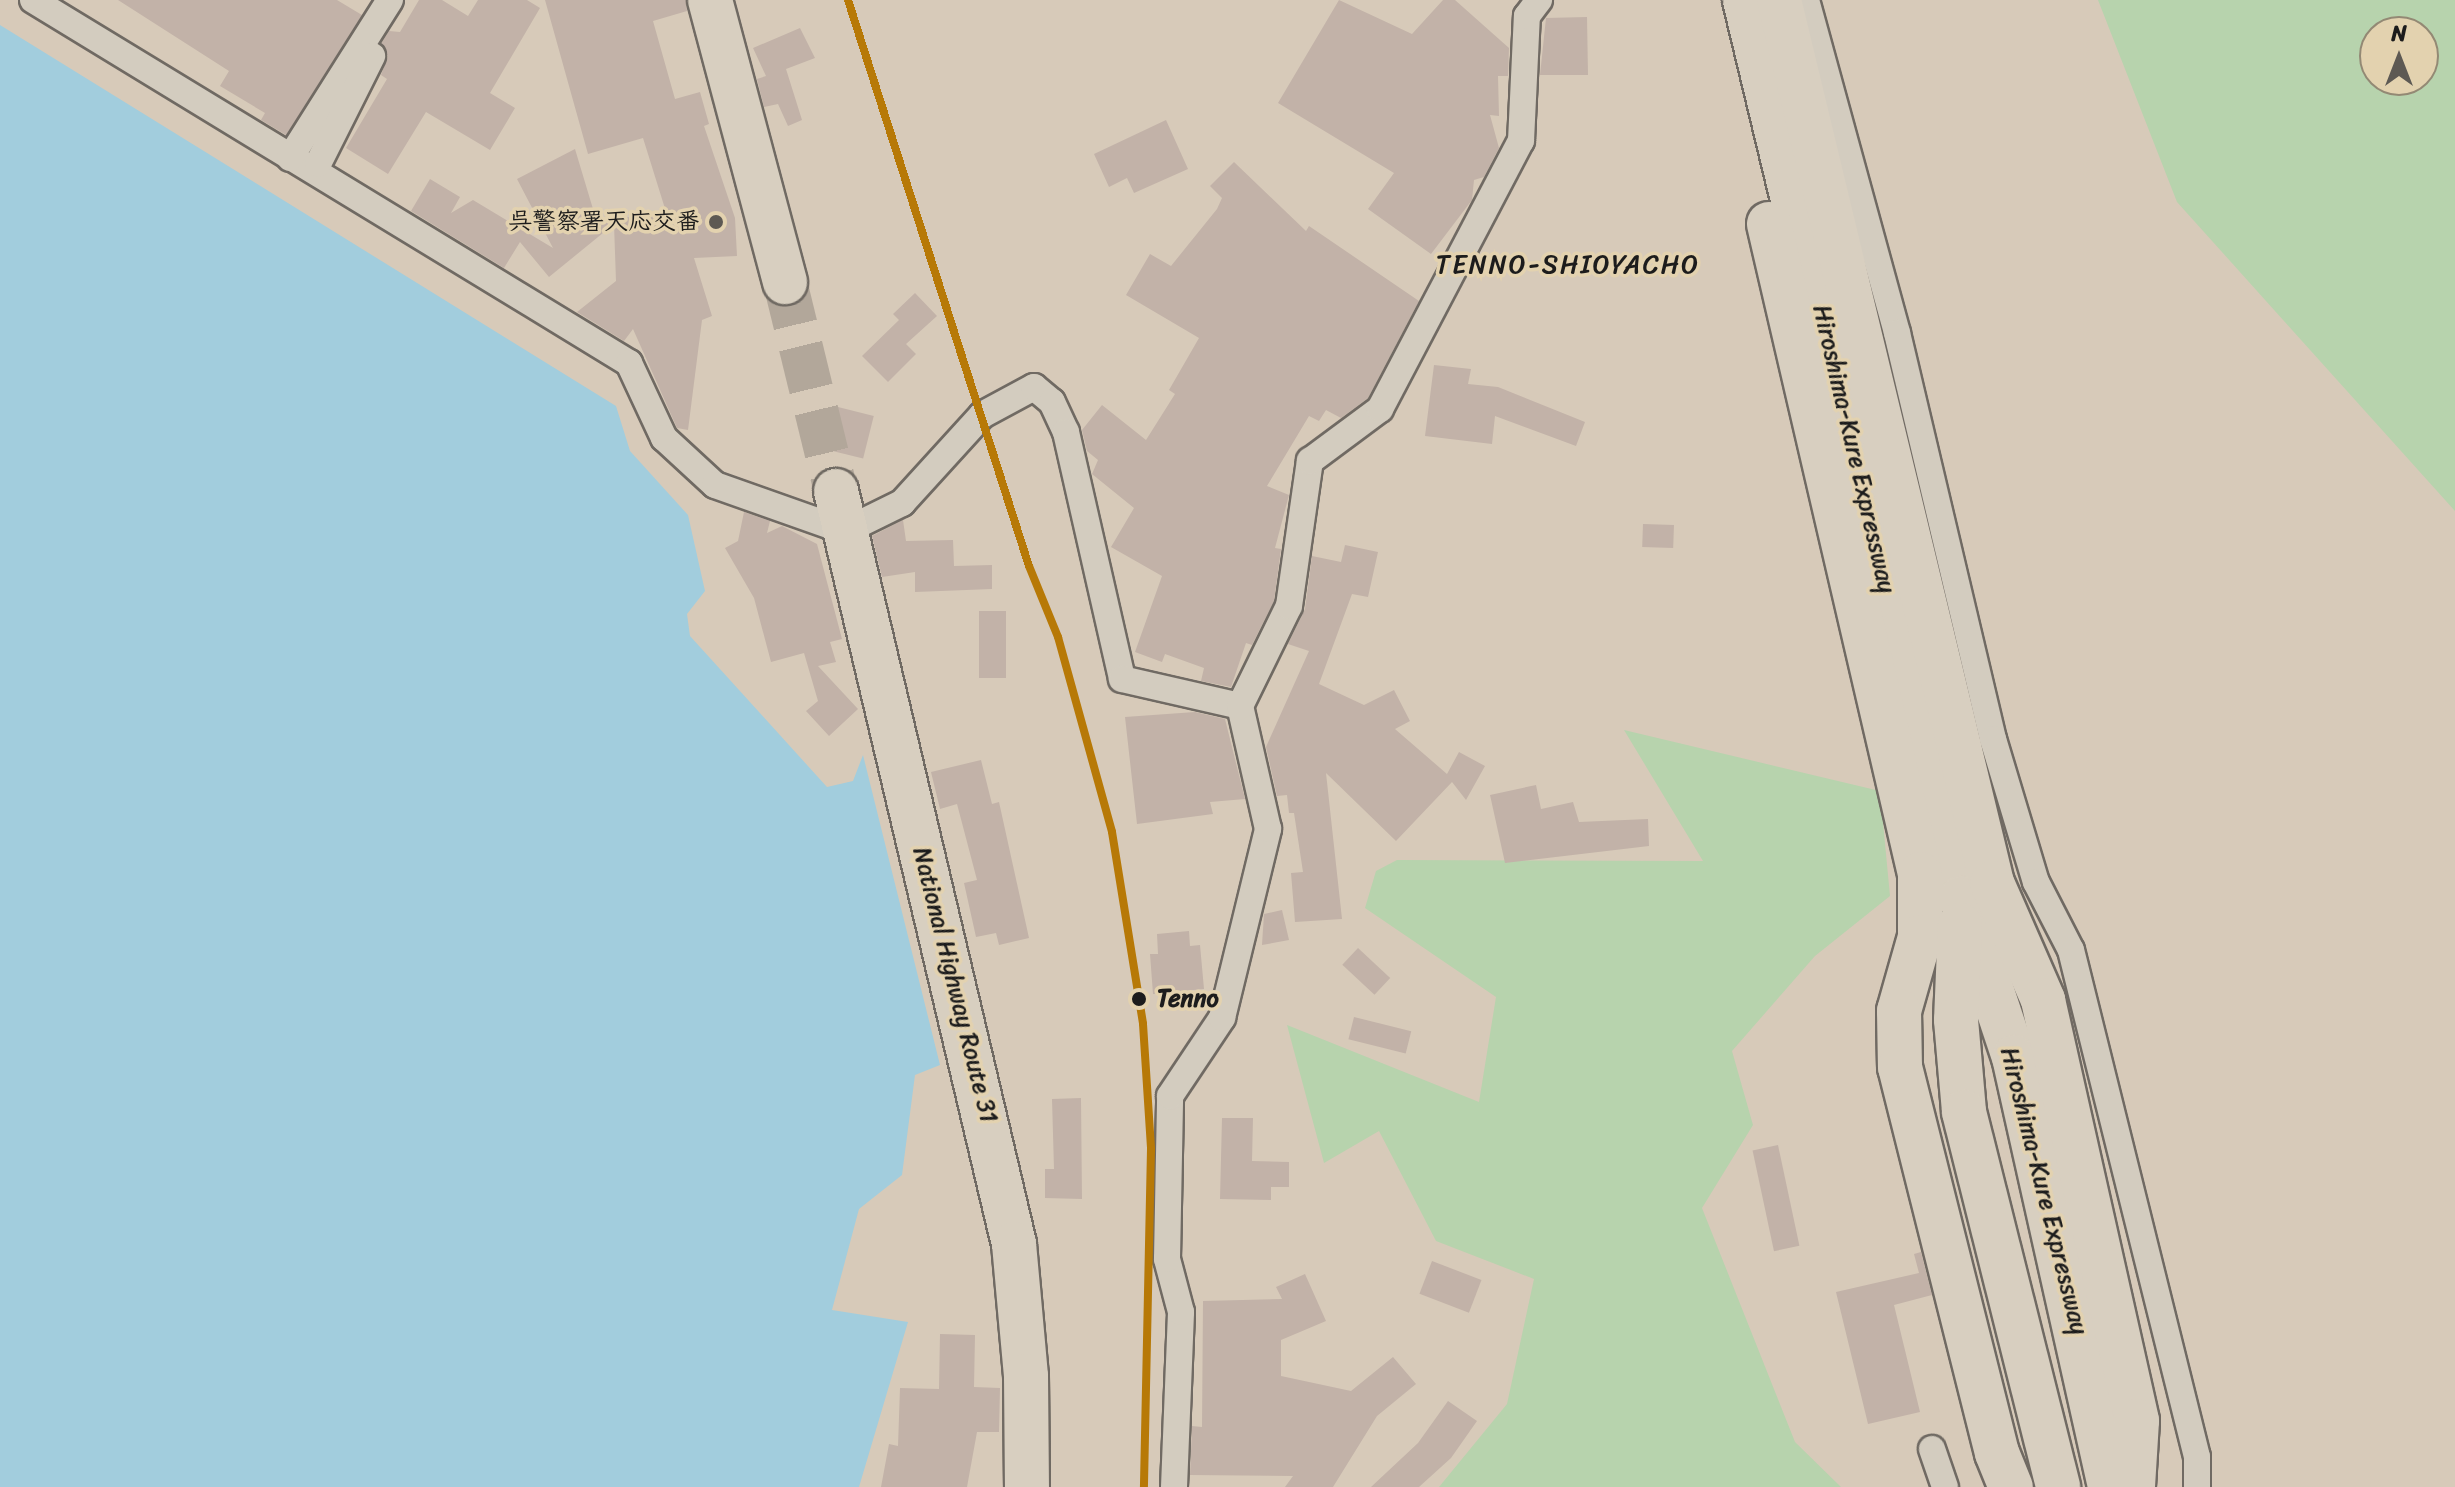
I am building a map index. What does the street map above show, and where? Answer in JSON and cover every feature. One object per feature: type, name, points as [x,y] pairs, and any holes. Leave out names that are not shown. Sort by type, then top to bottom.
[{"type":"highway","points":[[710,0],[785,282]]},
{"type":"highway","points":[[1715,0],[1785,159],[1992,883],[2043,1000],[2137,1421],[2133,1487]]},
{"type":"highway","name":"Hiroshima-Kure Expressway","points":[[1745,0],[1961,898],[2014,1057],[2110,1487]]},
{"type":"highway","points":[[1779,0],[1785,159],[1920,874],[1920,937],[1899,1011],[1900,1067],[1997,1453],[2011,1487]]},
{"type":"highway","name":"National Highway Route 31","points":[[840,511],[1014,1244],[1026,1376],[1027,1487]]},
{"type":"highway","name":"Hiroshima-Kure Expressway","points":[[1961,898],[1956,1020],[1964,1112],[2058,1487]]},
{"type":"street","points":[[33,0],[629,363],[664,438],[715,485],[840,511],[902,503],[982,415],[1034,387],[1052,402],[1066,432],[1122,679],[1240,706]]},
{"type":"street","points":[[290,158],[390,0]]},
{"type":"street","points":[[318,164],[400,0]]},
{"type":"street","points":[[1174,1487],[1181,1312],[1167,1259],[1170,1096],[1222,1018],[1268,829],[1240,706],[1289,606],[1310,461],[1380,409],[1521,141],[1527,16],[1539,0]]},
{"type":"street","points":[[1806,0],[1897,333],[1993,739],[2036,882],[2071,950],[2197,1457],[2197,1487]]},
{"type":"street","points":[[1932,1449],[1945,1487]]},
{"type":"green space","points":[[2098,0],[2455,0],[2455,511],[2177,202]]},
{"type":"green space","points":[[1624,730],[1880,791],[1890,896],[1815,956],[1732,1051],[1753,1125],[1702,1208],[1795,1442],[1841,1487],[1439,1487],[1507,1404],[1534,1279],[1436,1241],[1379,1131],[1324,1163],[1287,1025],[1479,1102],[1496,997],[1365,908],[1376,871],[1397,860],[1703,861]]},
{"type":"water","points":[[0,25],[616,406],[630,451],[688,515],[705,591],[687,614],[690,636],[827,787],[853,781],[863,755],[940,1065],[915,1075],[902,1175],[859,1209],[832,1310],[908,1322],[859,1487],[0,1487]]},
{"type":"building","points":[[118,0],[337,0],[362,15],[286,135],[261,120],[265,113],[220,86],[229,71]]},
{"type":"building","points":[[419,0],[442,0],[468,16],[478,0],[527,0],[540,8],[490,93],[515,108],[490,150],[426,112],[388,174],[346,148],[387,79],[381,75],[388,56],[381,44],[389,31],[400,32]]},
{"type":"building","points":[[545,0],[686,0],[687,11],[653,21],[675,99],[700,92],[709,124],[704,126],[735,218],[737,256],[694,258],[712,316],[702,320],[688,430],[677,428],[633,329],[624,341],[577,312],[616,281],[614,224],[549,277],[520,242],[504,268],[411,211],[430,179],[460,197],[451,213],[473,200],[553,248],[517,179],[575,149],[596,219],[667,215],[643,138],[588,154]]},
{"type":"building","points":[[1339,0],[1412,34],[1443,0],[1455,0],[1509,48],[1508,76],[1498,76],[1499,116],[1490,115],[1499,148],[1484,177],[1474,180],[1472,200],[1431,254],[1368,209],[1394,173],[1278,103]]},
{"type":"building","points":[[1587,17],[1588,75],[1540,75],[1546,18]]},
{"type":"building","points":[[800,28],[815,58],[786,69],[802,120],[788,126],[778,104],[764,107],[757,79],[766,76],[753,48]]},
{"type":"building","points":[[1166,120],[1188,169],[1134,193],[1127,178],[1109,187],[1094,154]]},
{"type":"building","points":[[1234,162],[1306,231],[1309,226],[1419,301],[1368,398],[1341,418],[1326,410],[1319,421],[1309,416],[1267,486],[1289,495],[1275,548],[1281,549],[1274,601],[1252,645],[1246,643],[1231,687],[1201,681],[1204,668],[1165,654],[1162,662],[1135,652],[1162,576],[1111,547],[1134,508],[1092,474],[1098,460],[1087,451],[1082,430],[1102,405],[1146,440],[1175,394],[1169,390],[1199,338],[1126,295],[1150,254],[1171,266],[1217,209],[1222,198],[1210,186]]},
{"type":"building","points":[[915,293],[937,316],[906,344],[916,354],[888,382],[862,356],[899,320],[893,314]]},
{"type":"building","points":[[1434,365],[1471,369],[1468,384],[1498,387],[1585,422],[1576,446],[1495,416],[1492,444],[1425,436]]},
{"type":"building","points":[[834,406],[874,416],[863,459],[823,449]]},
{"type":"building","points":[[744,512],[770,521],[767,533],[782,526],[817,544],[842,639],[830,642],[836,662],[818,666],[858,709],[829,736],[806,711],[818,701],[804,653],[771,662],[754,598],[725,548],[738,541]]},
{"type":"building","points":[[903,520],[906,541],[953,540],[954,566],[992,565],[992,589],[915,592],[915,572],[882,577],[872,536]]},
{"type":"building","points":[[1643,524],[1674,525],[1673,548],[1642,547]]},
{"type":"building","points":[[1345,545],[1378,552],[1368,597],[1352,594],[1319,684],[1364,705],[1394,690],[1410,721],[1395,729],[1447,774],[1459,752],[1485,766],[1466,800],[1452,782],[1396,841],[1326,773],[1342,919],[1295,922],[1291,873],[1303,872],[1294,813],[1289,813],[1287,795],[1277,796],[1266,747],[1309,651],[1288,644],[1305,609],[1312,556],[1341,562]]},
{"type":"building","points":[[979,611],[1006,611],[1006,678],[979,678]]},
{"type":"building","points":[[1195,712],[1225,719],[1245,799],[1210,802],[1213,814],[1137,824],[1125,717]]},
{"type":"building","points":[[981,760],[992,804],[999,802],[1029,938],[999,945],[996,933],[976,937],[964,883],[977,880],[957,804],[940,809],[931,772]]},
{"type":"building","points":[[1536,785],[1541,809],[1573,802],[1579,822],[1648,819],[1649,846],[1505,863],[1490,795]]},
{"type":"building","points":[[1282,910],[1289,940],[1262,945],[1264,914]]},
{"type":"building","points":[[1189,931],[1190,946],[1200,945],[1204,989],[1153,994],[1150,954],[1158,954],[1157,934]]},
{"type":"building","points":[[1358,948],[1390,978],[1374,995],[1342,965]]},
{"type":"building","points":[[1354,1017],[1411,1031],[1406,1054],[1348,1039]]},
{"type":"building","points":[[1081,1098],[1082,1199],[1045,1198],[1045,1169],[1054,1169],[1052,1099]]},
{"type":"building","points":[[1222,1118],[1253,1118],[1252,1161],[1289,1162],[1289,1187],[1271,1187],[1271,1200],[1220,1199]]},
{"type":"building","points":[[1778,1145],[1799,1246],[1774,1251],[1753,1150]]},
{"type":"building","points":[[1921,1252],[1932,1295],[1894,1305],[1920,1412],[1868,1424],[1836,1292],[1919,1273],[1914,1254]]},
{"type":"building","points":[[1432,1261],[1481,1280],[1469,1313],[1419,1294]]},
{"type":"building","points":[[1305,1274],[1326,1321],[1281,1340],[1281,1376],[1351,1391],[1393,1357],[1416,1384],[1377,1416],[1333,1487],[1285,1487],[1293,1476],[1190,1475],[1192,1426],[1202,1427],[1203,1301],[1282,1299],[1276,1287]]},
{"type":"building","points":[[940,1334],[975,1335],[974,1387],[1000,1388],[999,1432],[977,1432],[967,1487],[881,1487],[889,1444],[898,1446],[900,1388],[939,1389]]},
{"type":"building","points":[[1448,1401],[1477,1421],[1451,1458],[1419,1487],[1371,1487],[1418,1443]]},
{"type":"tunnel","points":[[785,282],[836,491]]},
{"type":"transit line","points":[[848,0],[1029,566],[1058,637],[1112,832],[1143,1024],[1151,1149],[1144,1487]]},
{"type":"place","name":"呉警察署天応交番","points":[[716,222]]},
{"type":"place","name":"Tenno","points":[[1139,999]]},
{"type":"district","name":"TENNO-SHIOYACHO","points":[[1568,265]]}]
